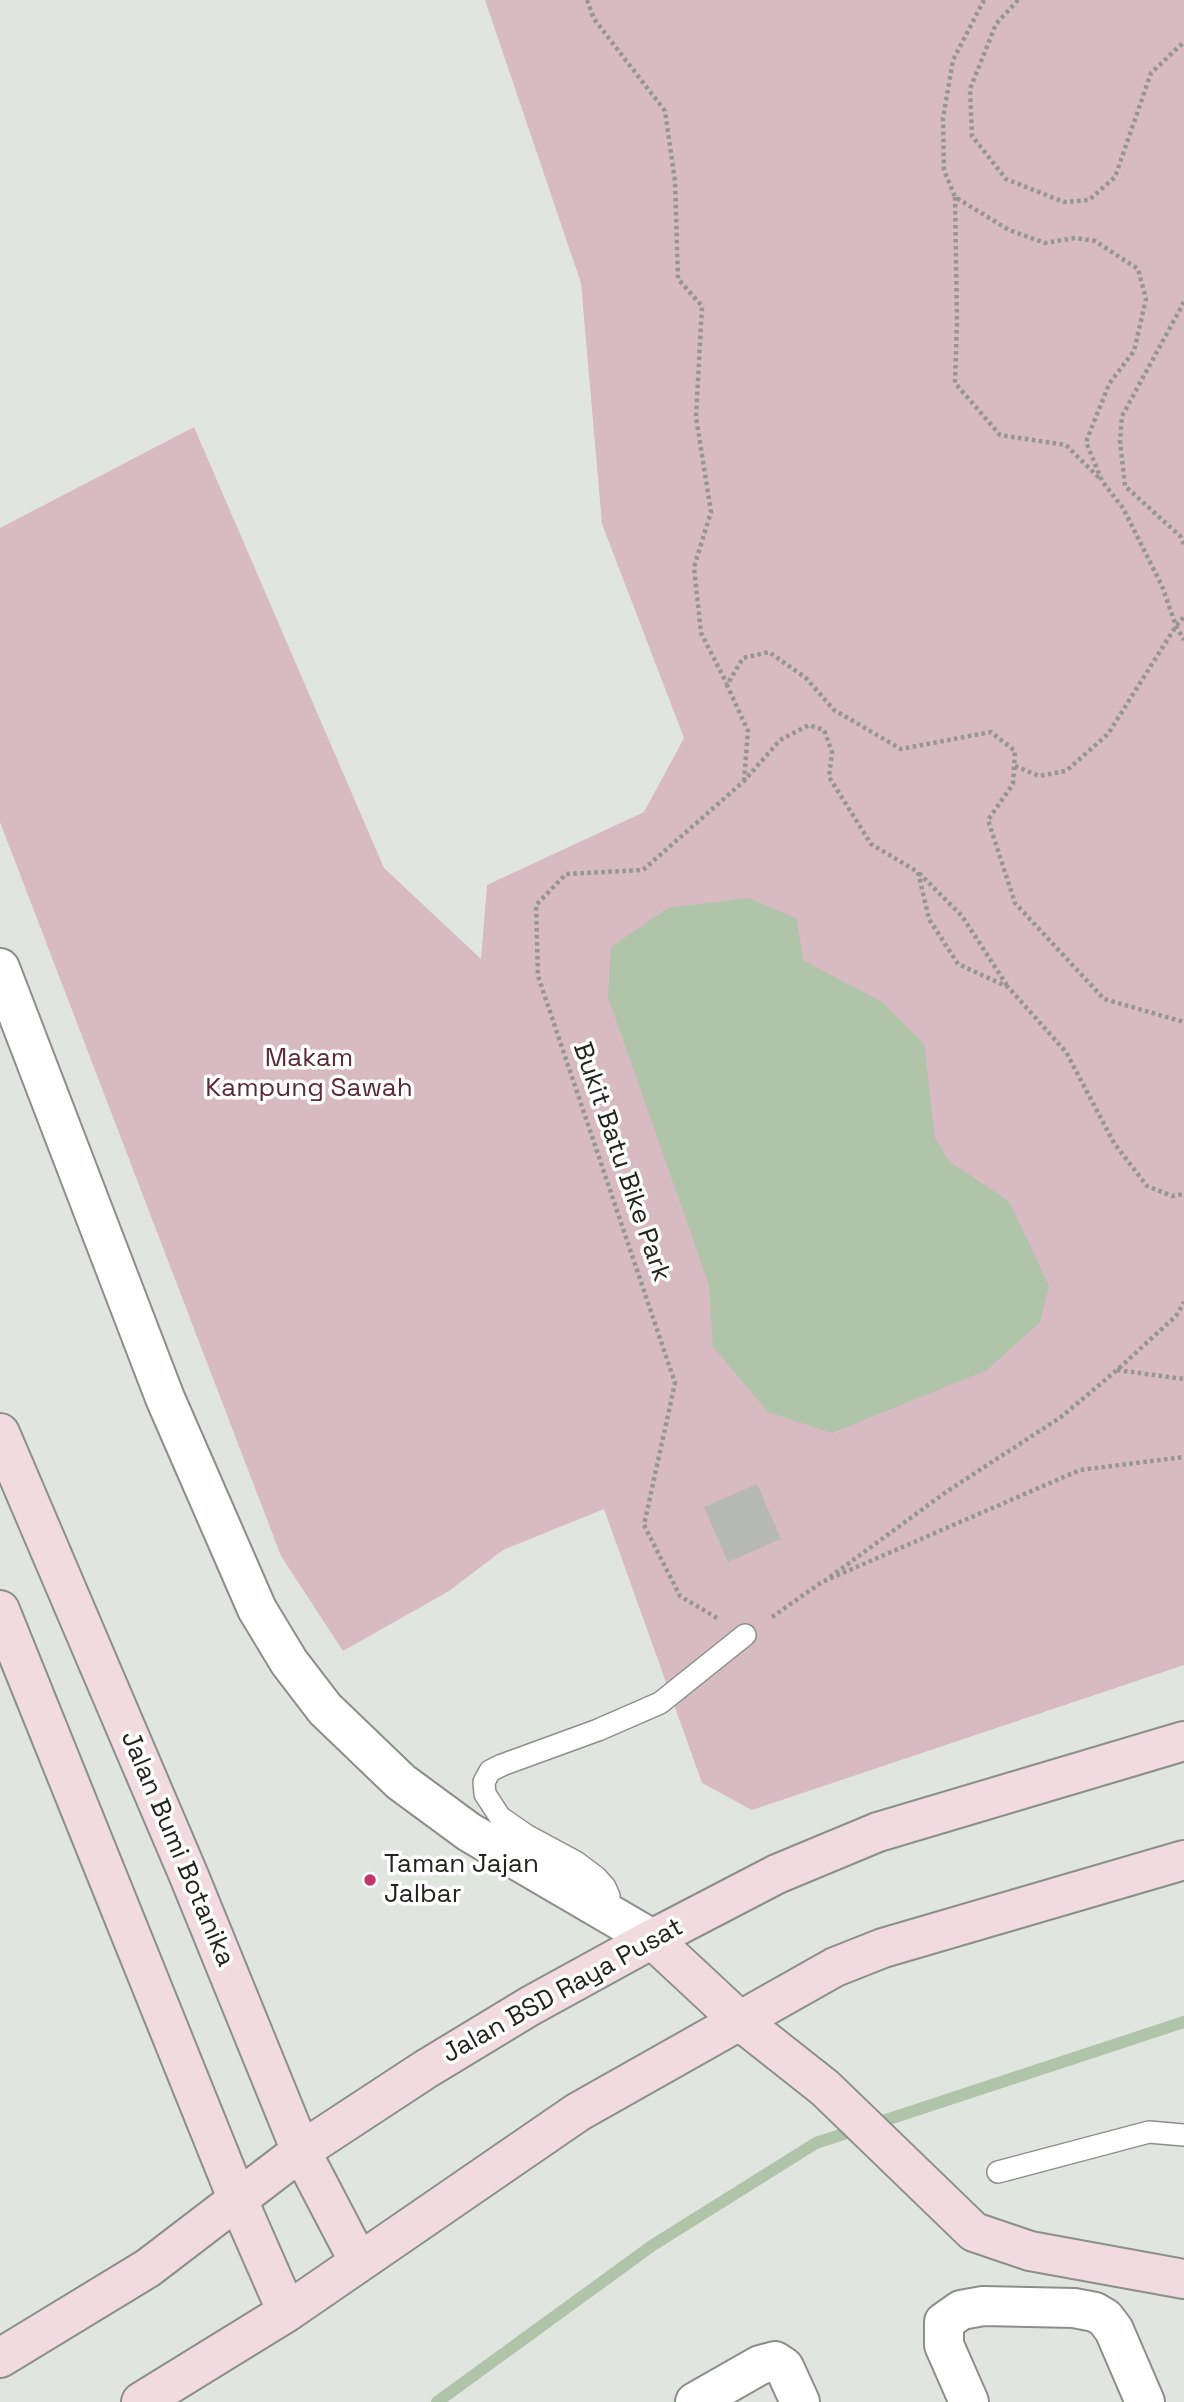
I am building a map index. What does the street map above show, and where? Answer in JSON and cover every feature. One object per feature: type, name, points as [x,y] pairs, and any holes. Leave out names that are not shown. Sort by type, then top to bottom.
[{"type":"main road","name":"Jalan Bumi Botanika","points":[[0,1433],[189,1876],[301,2151],[359,2262]]},
{"type":"main road","points":[[0,1610],[237,2198],[287,2312]]},
{"type":"main road","name":"Jalan BSD Raya Pusat","points":[[0,2358],[148,2268],[301,2151],[426,2068],[530,2006],[652,1939],[777,1874],[878,1832],[1184,1741]]},
{"type":"main road","points":[[141,2402],[287,2312],[578,2112],[835,1967],[883,1948],[1184,1860]]},
{"type":"main road","points":[[652,1939],[739,2020],[825,2088],[974,2232],[1030,2252],[1184,2279]]},
{"type":"street","points":[[0,968],[165,1398],[257,1609],[289,1662],[325,1709],[401,1783],[469,1832],[652,1939]]},
{"type":"street","points":[[969,2402],[944,2345],[944,2322],[961,2310],[983,2306],[1074,2308],[1095,2312],[1105,2318],[1114,2330],[1145,2402]]},
{"type":"street","points":[[695,2402],[760,2365],[775,2361],[784,2367],[794,2388]]},
{"type":"lane","points":[[605,1911],[608,1896],[605,1887],[596,1877],[576,1862],[526,1835],[500,1817],[485,1794],[484,1782],[491,1771],[502,1765],[598,1730],[660,1703],[745,1635]]},
{"type":"lane","points":[[998,2172],[1149,2132],[1184,2136]]},
{"type":"path","points":[[587,0],[594,19],[665,111],[675,181],[678,279],[702,306],[696,417],[710,512],[694,567],[701,633],[748,731],[744,781]]},
{"type":"path","points":[[984,0],[953,60],[943,118],[944,170],[955,197],[955,383],[1000,435],[1066,445],[1102,481],[1123,508],[1162,586],[1176,626],[1184,640]]},
{"type":"path","points":[[1018,0],[996,23],[970,89],[972,136],[1006,179],[1064,202],[1089,200],[1115,177],[1151,73],[1184,42]]},
{"type":"path","points":[[955,197],[1009,230],[1045,243],[1075,238],[1095,241],[1138,269],[1146,299],[1133,351],[1109,384],[1086,442],[1102,481]]},
{"type":"path","points":[[1184,302],[1122,416],[1120,441],[1125,486],[1180,536],[1184,544]]},
{"type":"path","points":[[1015,766],[1039,776],[1066,771],[1077,762],[1108,734],[1184,617]]},
{"type":"path","points":[[727,685],[743,658],[768,652],[806,677],[834,710],[901,748],[991,732],[1015,751],[1013,784],[988,820],[1015,903],[1104,999],[1184,1021]]},
{"type":"path","name":"Bukit Batu Bike Park","points":[[745,1635],[680,1596],[643,1525],[675,1383],[538,976],[536,905],[566,874],[643,870],[744,781],[780,740],[808,725],[824,730],[832,752],[829,777],[871,844],[918,872]]},
{"type":"path","points":[[918,872],[962,916],[1008,987],[1066,1052],[1114,1143],[1147,1186],[1172,1196],[1184,1194]]},
{"type":"path","points":[[918,872],[929,919],[958,964],[1008,987]]},
{"type":"path","points":[[745,1635],[946,1492],[1061,1416],[1176,1316],[1184,1302]]},
{"type":"path","points":[[1117,1370],[1184,1379]]},
{"type":"path","points":[[822,1582],[1080,1470],[1184,1457]]},
{"type":"green space","name":"Makam Kampung Sawah","points":[[485,0],[1184,0],[1184,1665],[752,1810],[702,1783],[604,1509],[503,1550],[449,1591],[343,1651],[281,1556],[0,822],[0,528],[194,427],[384,868],[481,959],[487,885],[644,812],[684,738],[602,524],[581,283]]},
{"type":"shaded area","points":[[749,898],[797,919],[803,960],[882,1002],[924,1044],[935,1138],[950,1162],[1009,1201],[1049,1286],[1040,1322],[987,1370],[832,1433],[768,1412],[713,1347],[709,1285],[608,997],[611,947],[668,908]]},
{"type":"building","points":[[757,1484],[781,1539],[728,1562],[704,1507]]},
{"type":"waterway","points":[[437,2402],[653,2245],[816,2143],[1184,2022]]},
{"type":"place","name":"Taman Jajan Jalbar","points":[[370,1880]]}]
